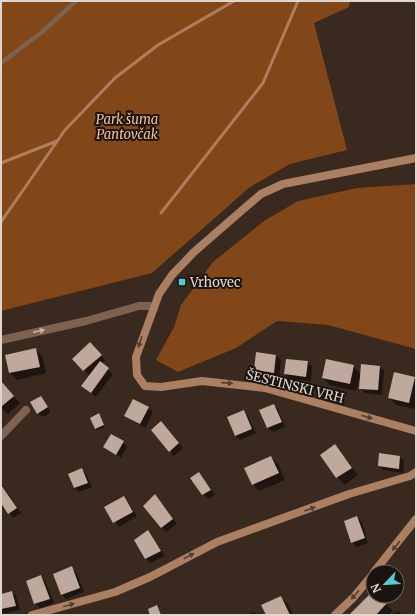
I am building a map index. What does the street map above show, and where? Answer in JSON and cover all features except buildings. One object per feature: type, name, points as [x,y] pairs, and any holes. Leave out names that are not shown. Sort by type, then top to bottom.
[{"type":"street","points":[[1,340],[86,321],[139,306],[154,306],[165,284],[194,252],[261,194],[272,188],[288,182],[416,158]]},
{"type":"street","name":"ŠESTINSKI VRH","points":[[154,306],[136,356],[137,375],[145,386],[161,387],[202,381],[265,388],[416,431]]},
{"type":"street","points":[[1,436],[26,410]]},
{"type":"street","points":[[32,615],[115,592],[139,583],[217,542],[349,494],[410,476],[416,472]]},
{"type":"street","points":[[381,564],[416,519]]},
{"type":"street","points":[[335,615],[353,598],[365,584]]},
{"type":"lane","points":[[1,63],[42,32],[76,1]]},
{"type":"green space","name":"Park šuma Pantovčak","points":[[1,1],[350,1],[349,7],[314,23],[347,150],[290,164],[250,187],[152,273],[1,311]]},
{"type":"green space","points":[[416,184],[416,349],[328,325],[277,321],[236,348],[178,372],[156,360],[174,327],[181,305],[213,262],[264,221],[298,201],[357,188]]},
{"type":"waterway","points":[[1,222],[65,130],[115,78],[158,45],[234,1]]},
{"type":"waterway","points":[[161,213],[263,83],[298,1]]},
{"type":"waterway","points":[[1,163],[57,141]]},
{"type":"place","name":"Vrhovec","points":[[182,282]]}]
